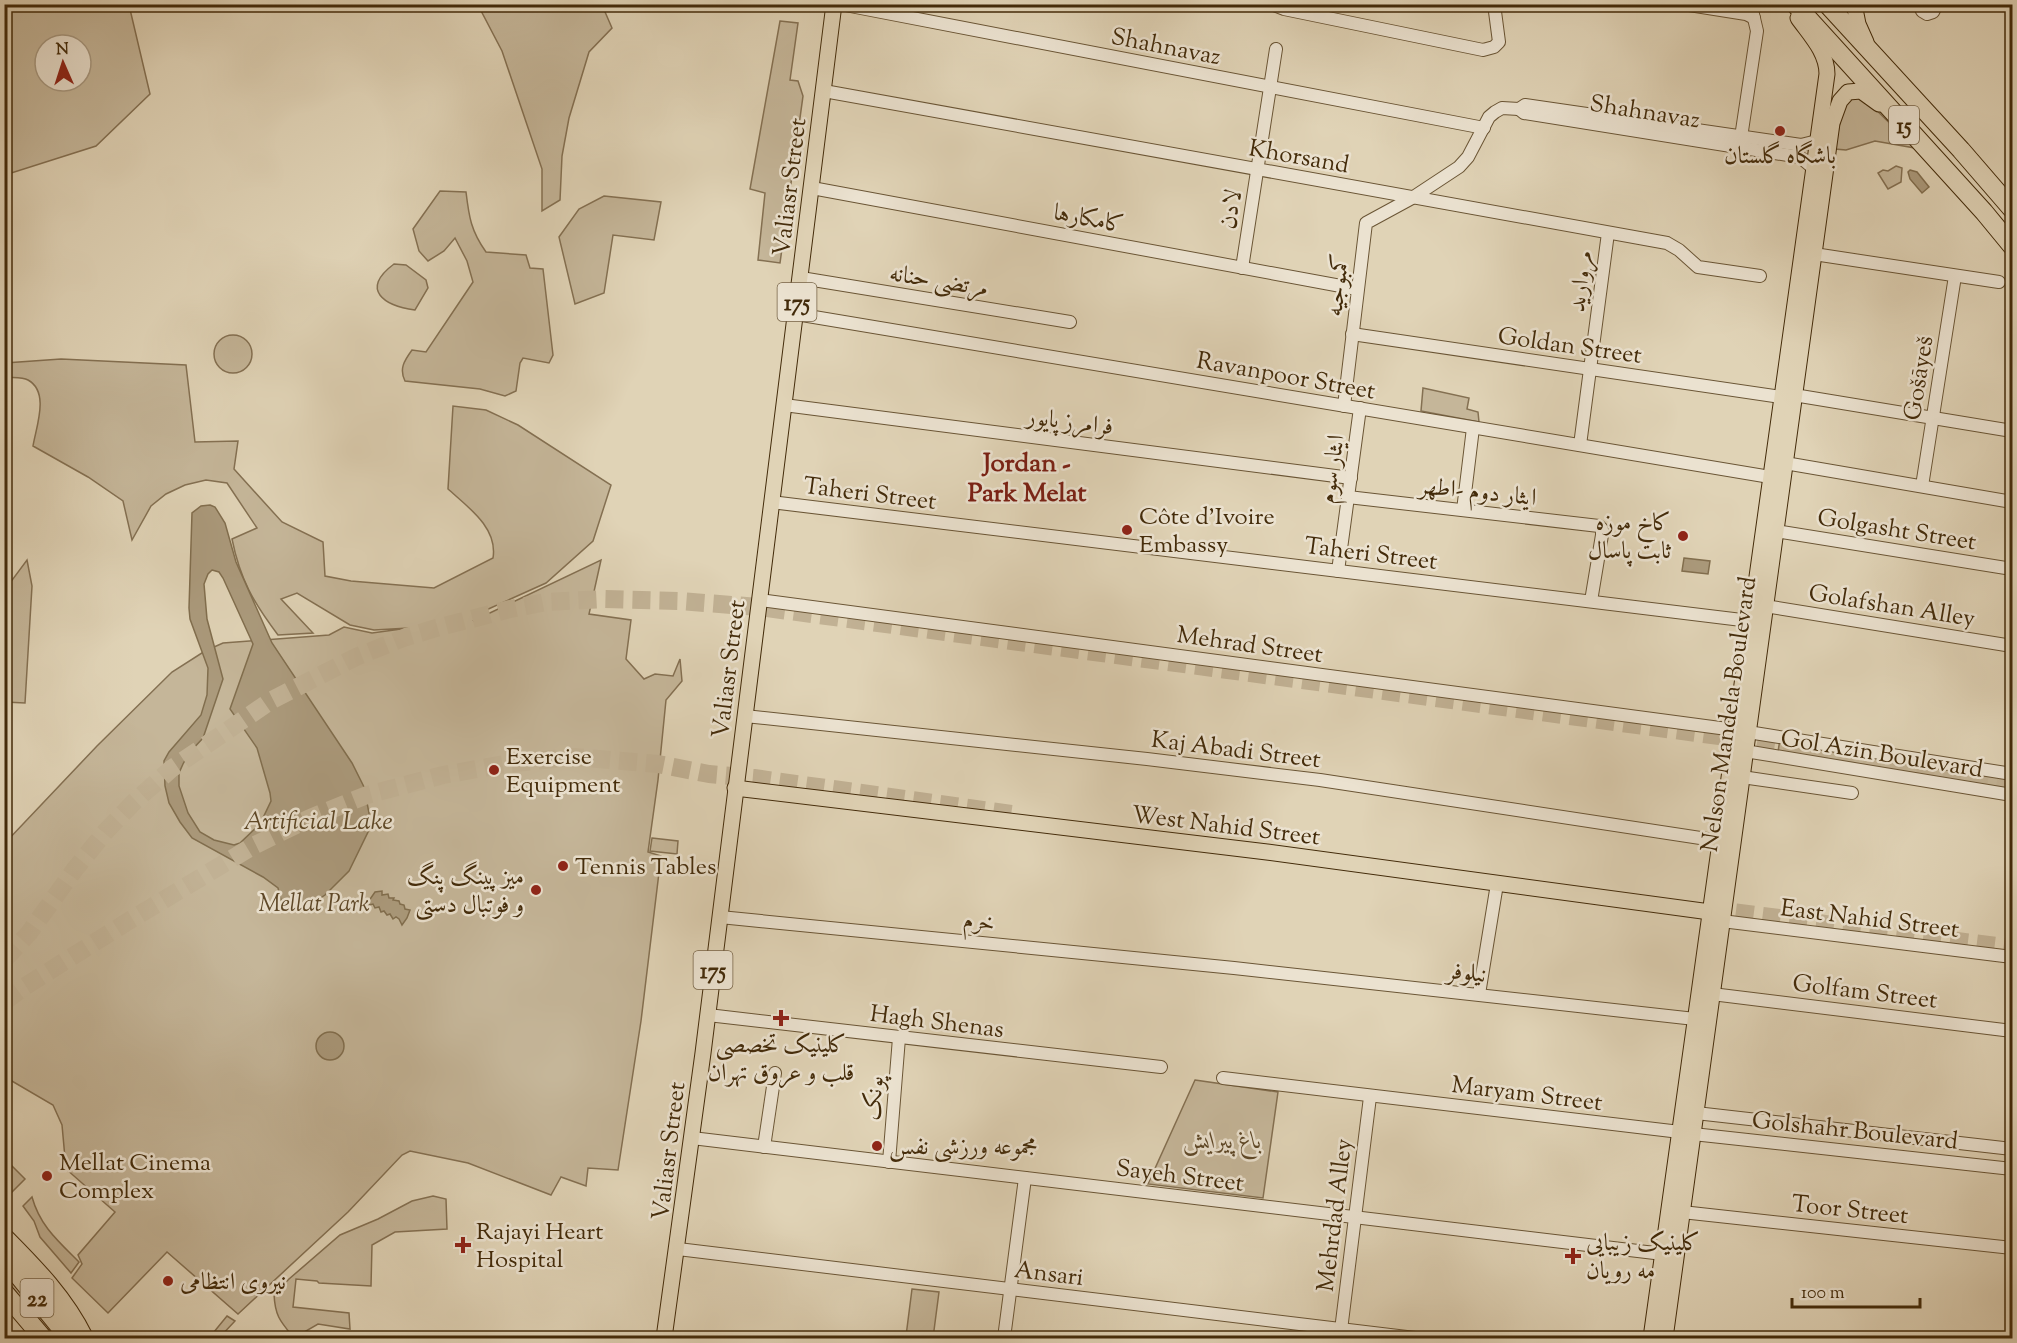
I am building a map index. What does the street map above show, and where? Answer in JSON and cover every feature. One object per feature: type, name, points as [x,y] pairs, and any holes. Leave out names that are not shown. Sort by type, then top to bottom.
[{"type":"highway","name":"15","points":[[1795,4],[2013,246]]},
{"type":"highway","name":"15","points":[[1827,4],[2013,209]]},
{"type":"highway","points":[[4,1237],[35,1268],[59,1297],[84,1338]]},
{"type":"highway","name":"22","points":[[4,1258],[69,1338]]},
{"type":"highway","name":"22","points":[[4,1292],[43,1338]]},
{"type":"main road","name":"Valiasr Street","points":[[664,1338],[678,1249],[708,1015],[834,4]]},
{"type":"main road","name":"Nelson Mandela Boulevard","points":[[1665,1338],[1682,1212],[1695,1020],[1746,752],[1742,731],[1750,621],[1785,463],[1788,396],[1813,168],[1827,70],[1822,51],[1788,4]]},
{"type":"main road","points":[[1854,4],[1860,32],[1875,58]]},
{"type":"main road","points":[[1823,97],[1826,89],[1834,87],[1841,90],[1842,98]]},
{"type":"main road","points":[[1842,98],[1848,92],[1866,94],[1906,127]]},
{"type":"main road","name":"Nelson Mandela Boulevard","points":[[1651,1338],[1663,1254],[1686,1133],[1696,1113],[1712,994],[1720,841],[1765,606],[1770,477],[1788,396],[1814,254],[1832,123],[1842,98]]},
{"type":"main road","name":"West Nahid Street","points":[[735,788],[1255,850],[1716,917]]},
{"type":"street","name":"Shahnavaz","points":[[840,4],[1484,128]]},
{"type":"street","points":[[1271,4],[1484,50],[1494,48],[1499,42],[1494,4]]},
{"type":"street","points":[[1683,4],[1746,14],[1754,18]]},
{"type":"street","points":[[1741,142],[1757,31],[1752,10],[1746,4]]},
{"type":"street","points":[[1919,4],[1922,11],[1928,14],[1933,12],[1937,4]]},
{"type":"street","name":"لادن","points":[[1242,268],[1276,49]]},
{"type":"street","name":"Khorsand","points":[[824,91],[1674,246],[1698,267],[1760,276]]},
{"type":"street","name":"کمبوجیه","points":[[1344,406],[1366,223],[1412,198],[1459,166],[1468,157],[1495,112],[1502,108],[1523,109]]},
{"type":"street","name":"Shahnavaz","points":[[1523,109],[1741,142],[1801,145],[1817,141]]},
{"type":"street","name":"Shahnavaz","points":[[1741,142],[1800,158],[1813,168]]},
{"type":"street","name":"کامکارها","points":[[812,188],[1357,289]]},
{"type":"street","name":"مروارید","points":[[1580,445],[1608,233]]},
{"type":"street","points":[[1814,254],[1999,282]]},
{"type":"street","name":"Gošāyeš","points":[[1922,486],[1955,276]]},
{"type":"street","name":"مرتضی حنانه","points":[[801,279],[1070,322]]},
{"type":"street","name":"Ravanpoor Street","points":[[796,314],[1770,477]]},
{"type":"street","name":"Goldan Street","points":[[1352,334],[1933,417],[2013,431]]},
{"type":"street","name":"فرامرز پایور","points":[[784,405],[1351,478]]},
{"type":"street","name":"ایثار سوم","points":[[1338,571],[1360,408]]},
{"type":"street","points":[[1462,510],[1473,428]]},
{"type":"street","points":[[1785,463],[2013,502]]},
{"type":"street","name":"ایثار دوم -اطهر","points":[[1348,497],[1595,525],[1602,529],[1602,535],[1592,601]]},
{"type":"street","name":"Taheri Street","points":[[771,502],[1750,621]]},
{"type":"street","name":"Golgasht Street","points":[[1769,530],[2013,569]]},
{"type":"street","name":"Mehrad Street","points":[[760,600],[1742,731]]},
{"type":"street","name":"Golafshan Alley","points":[[1765,606],[2013,646]]},
{"type":"street","name":"Kaj Abadi Street","points":[[745,716],[1320,780],[1720,841]]},
{"type":"street","name":"Gol Azin Boulevard","points":[[1742,731],[2013,774]]},
{"type":"street","points":[[1863,771],[1866,751]]},
{"type":"street","name":"Gol Azin Boulevard","points":[[1746,752],[2013,795]]},
{"type":"street","points":[[1964,787],[1967,767]]},
{"type":"street","points":[[1742,777],[1851,793]]},
{"type":"street","points":[[1479,994],[1497,884]]},
{"type":"street","name":"خرم","points":[[720,917],[1234,968]]},
{"type":"street","name":"East Nahid Street","points":[[1716,917],[2013,957]]},
{"type":"street","name":"نیلوفر","points":[[1234,968],[1695,1020]]},
{"type":"street","name":"Golfam Street","points":[[1712,994],[2013,1031]]},
{"type":"street","name":"Hagh Shenas","points":[[708,1015],[1161,1067]]},
{"type":"street","name":"پونک","points":[[888,1162],[899,1038]]},
{"type":"street","points":[[764,1147],[775,1073]]},
{"type":"street","name":"Maryam Street","points":[[1223,1078],[1686,1133]]},
{"type":"street","name":"Mehrdad Alley","points":[[1341,1334],[1370,1097]]},
{"type":"street","name":"Golshahr Boulevard","points":[[1696,1113],[2013,1149]]},
{"type":"street","points":[[1834,1149],[1837,1129]]},
{"type":"street","name":"Golshahr Boulevard","points":[[1686,1133],[2013,1169]]},
{"type":"street","name":"Sayeh Street","points":[[692,1138],[1663,1254]]},
{"type":"street","points":[[1996,1167],[1999,1148]]},
{"type":"street","points":[[1004,1338],[1025,1178]]},
{"type":"street","name":"Toor Street","points":[[1682,1212],[2013,1248]]},
{"type":"street","name":"Ansari","points":[[678,1249],[1341,1334],[1415,1338]]},
{"type":"green space","points":[[4,5],[129,5],[150,94],[96,146],[5,175]]},
{"type":"green space","points":[[478,5],[602,5],[612,28],[589,52],[569,118],[562,156],[560,200],[542,211],[542,169],[502,51]]},
{"type":"green space","points":[[780,21],[798,23],[790,80],[798,81],[803,96],[780,263],[758,260],[765,193],[750,189]]},
{"type":"green space","points":[[1862,96],[1915,148],[1875,141],[1846,150],[1835,149],[1847,99]]},
{"type":"green space","points":[[1896,166],[1902,168],[1901,182],[1888,189],[1878,173]]},
{"type":"green space","points":[[440,191],[466,192],[472,224],[486,252],[526,255],[530,268],[543,269],[553,355],[549,363],[523,358],[520,363],[516,391],[505,396],[480,389],[405,381],[403,377],[403,365],[412,350],[426,352],[473,282],[467,261],[455,238],[444,251],[428,261],[419,251],[413,229]]},
{"type":"green space","points":[[604,196],[661,202],[654,240],[613,235],[604,293],[575,304],[559,237],[579,209]]},
{"type":"green space","points":[[394,264],[406,265],[426,280],[428,288],[415,310],[386,301],[377,289],[378,282],[384,273]]},
{"type":"green space","points":[[233,335],[247,340],[252,354],[247,368],[233,373],[219,368],[214,354],[219,340]]},
{"type":"green space","name":"Mellat Park","points":[[61,359],[186,365],[195,442],[238,441],[234,469],[282,522],[323,542],[325,576],[351,581],[434,588],[493,558],[491,537],[486,528],[480,519],[448,489],[453,406],[486,410],[518,425],[611,485],[593,541],[546,583],[484,611],[473,621],[601,560],[589,614],[631,620],[626,659],[644,679],[655,674],[673,676],[680,659],[682,681],[666,700],[648,852],[661,856],[641,1021],[618,1170],[588,1168],[586,1186],[561,1177],[551,1195],[468,1163],[410,1151],[402,1155],[348,1212],[238,1314],[167,1252],[108,1313],[72,1278],[82,1264],[78,1255],[115,1212],[66,1169],[62,1125],[53,1105],[5,1077],[5,843],[97,746],[172,672],[205,651],[223,643],[329,635],[344,627],[372,633],[409,628],[374,630],[350,625],[297,593],[281,599],[313,633],[278,635],[261,612],[243,578],[232,539],[257,528],[227,483],[206,480],[185,485],[166,494],[151,506],[132,540],[123,501],[88,477],[33,446],[40,410],[38,393],[35,386],[28,380],[5,377],[5,363]]},
{"type":"green space","points":[[1423,388],[1469,398],[1467,409],[1478,412],[1479,422],[1421,411]]},
{"type":"green space","points":[[27,560],[32,586],[25,703],[5,702],[5,585],[10,583]]},
{"type":"green space","points":[[1780,739],[2012,778],[2012,791],[1778,752]]},
{"type":"green space","points":[[652,838],[678,841],[677,854],[650,851]]},
{"type":"green space","name":"باغ پیرایش","points":[[1195,1080],[1278,1092],[1263,1198],[1148,1184]]},
{"type":"green space","points":[[5,1159],[25,1179],[12,1192],[5,1187]]},
{"type":"green space","points":[[433,1196],[446,1199],[447,1229],[395,1232],[372,1245],[371,1286],[319,1283],[296,1279],[293,1307],[349,1313],[350,1329],[318,1324],[294,1338],[279,1318],[274,1294],[340,1235],[412,1201]]},
{"type":"green space","points":[[32,1197],[45,1225],[79,1262],[71,1273],[40,1237],[34,1221],[23,1206]]},
{"type":"green space","points":[[4,1270],[58,1338],[51,1338],[5,1279]]},
{"type":"green space","points":[[912,1289],[939,1292],[933,1338],[906,1336]]},
{"type":"green space","points":[[227,1316],[235,1321],[219,1338],[209,1338]]},
{"type":"water","points":[[1910,170],[1917,172],[1929,187],[1922,193],[1910,179],[1908,172]]},
{"type":"water","name":"Artificial Lake","points":[[201,506],[215,507],[225,523],[236,562],[272,643],[352,763],[364,787],[369,813],[369,830],[349,871],[325,895],[301,911],[287,906],[281,900],[278,888],[263,877],[192,838],[169,803],[165,786],[164,761],[201,715],[207,695],[208,668],[190,619],[189,608],[192,513]],"holes":[[[212,570],[219,572],[253,644],[230,709],[257,748],[271,801],[260,824],[240,843],[234,845],[214,840],[200,832],[188,813],[179,786],[179,773],[189,753],[203,738],[223,679],[207,619],[204,584]]]},
{"type":"water","points":[[1684,558],[1710,561],[1708,574],[1682,571]]},
{"type":"water","points":[[382,891],[382,895],[388,894],[389,898],[394,898],[393,900],[404,905],[405,909],[410,910],[402,925],[396,917],[393,919],[390,914],[381,912],[379,907],[369,905],[368,902],[375,892]]},
{"type":"water","points":[[330,1032],[340,1036],[344,1046],[340,1056],[330,1060],[320,1056],[316,1046],[320,1036]]},
{"type":"tunnel","points":[[4,960],[29,933],[75,869],[106,831],[134,802],[171,769],[272,700],[356,657],[406,637],[510,609],[546,602],[604,599],[679,601],[759,607],[1726,737],[2012,785]]},
{"type":"tunnel","points":[[4,1002],[127,922],[253,846],[310,818],[367,795],[443,775],[505,764],[574,757],[658,764],[709,774],[754,778],[1019,815]]},
{"type":"tunnel","points":[[1709,909],[2012,948]]},
{"type":"place","name":"باشگاه گلستان","points":[[1780,131]]},
{"type":"place","name":"Côte d'Ivoire Embassy","points":[[1127,530]]},
{"type":"place","name":"کاخ موزه ثابت پاسال","points":[[1683,536]]},
{"type":"place","name":"Exercise Equipment","points":[[494,770]]},
{"type":"place","name":"Tennis Tables","points":[[563,866]]},
{"type":"place","name":"میز پینگ پنگ و فوتبال دستی","points":[[536,890]]},
{"type":"place","name":"کلینیک تخصصی قلب و عروق تهران","points":[[781,1018]]},
{"type":"place","name":"مجموعه ورزشی نفس","points":[[877,1146]]},
{"type":"place","name":"Mellat Cinema Complex","points":[[47,1176]]},
{"type":"place","name":"Rajayi Heart Hospital","points":[[463,1245]]},
{"type":"place","name":"کلینیک زیبایی مه رویان","points":[[1573,1256]]},
{"type":"place","name":"نیروی انتظامی","points":[[168,1281]]},
{"type":"district","name":"Jordan - Park Melat","points":[[1027,477]]}]
